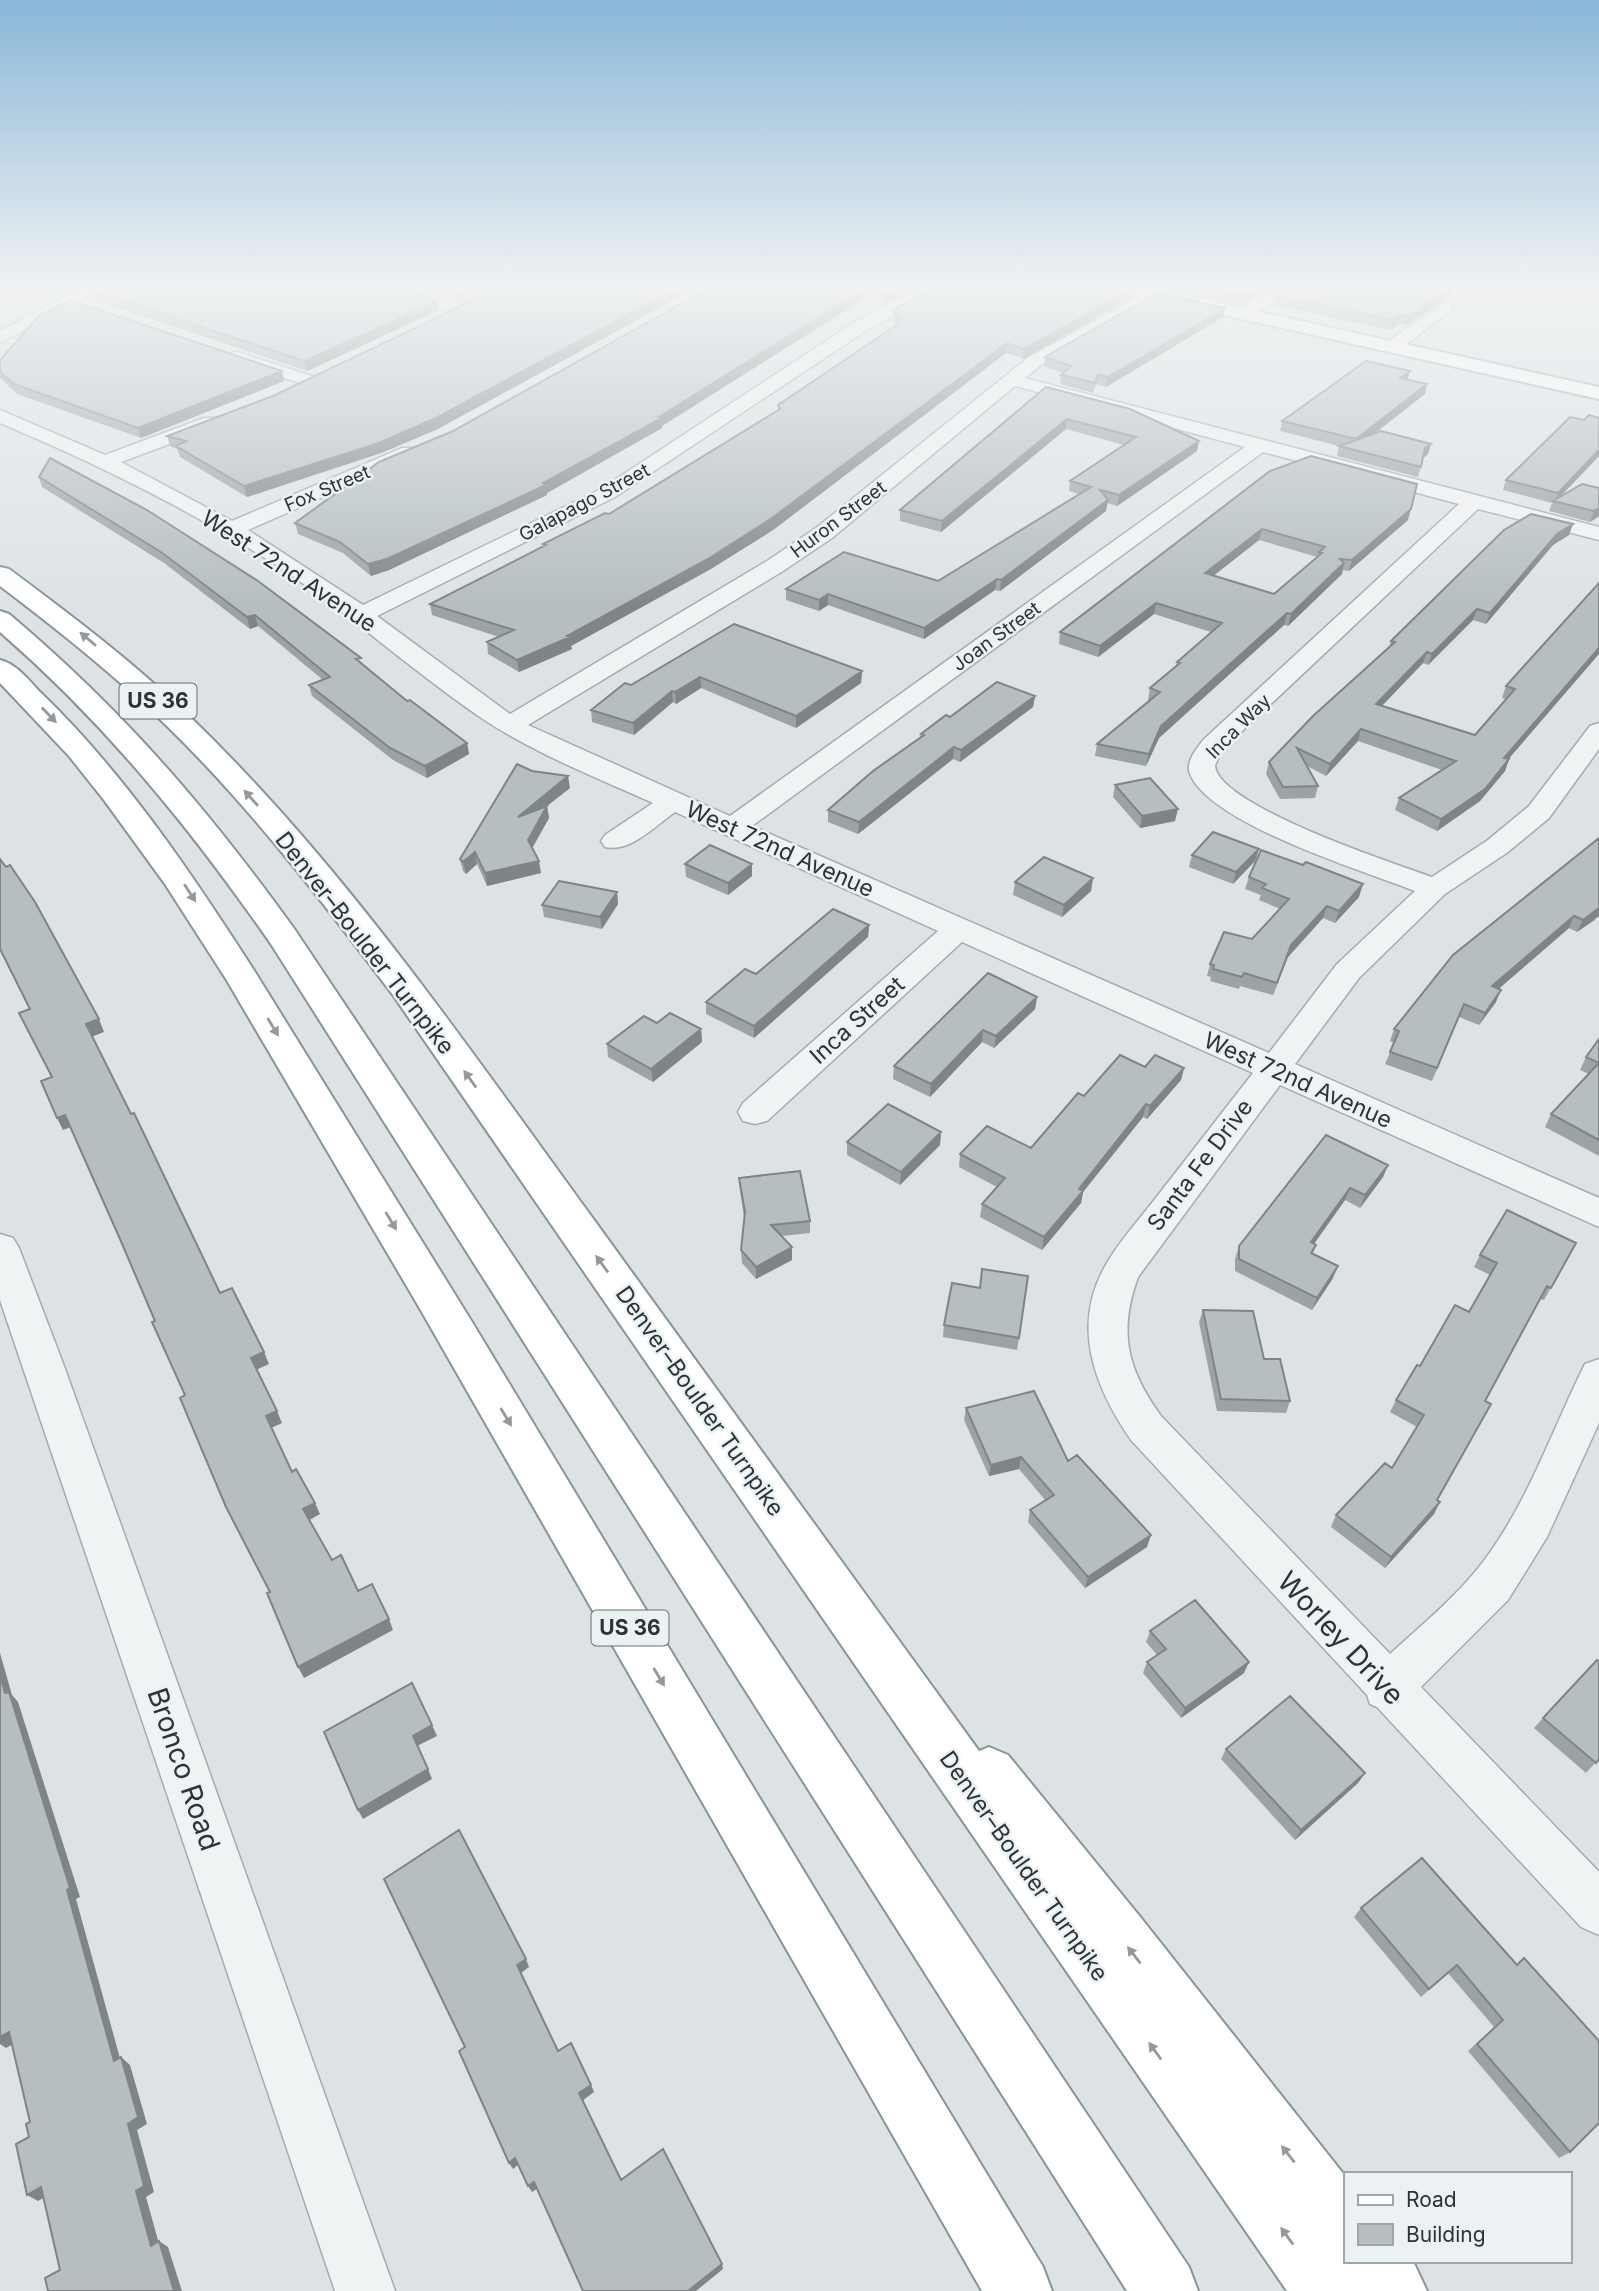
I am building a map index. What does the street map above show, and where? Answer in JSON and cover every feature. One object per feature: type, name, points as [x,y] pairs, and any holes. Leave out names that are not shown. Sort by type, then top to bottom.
[{"type":"main road","name":"Denver–Boulder Turnpike","points":[[0,573],[50,608],[125,671],[200,744],[281,833],[434,1029],[756,1478],[1095,1967],[1327,2291]]},
{"type":"main road","points":[[0,619],[71,680],[122,729],[168,780],[239,870],[461,1208],[745,1652],[1165,2291]]},
{"type":"main road","name":"US 36","points":[[0,668],[58,726],[113,787],[169,862],[212,927],[393,1226],[1019,2291]]},
{"type":"main road","points":[[756,1478],[1129,1949],[1344,2227]]},
{"type":"main road","points":[[1373,2263],[1394,2291]]},
{"type":"street","name":"Galapago Street","points":[[361,615],[608,493],[760,393]]},
{"type":"street","name":"Huron Street","points":[[509,725],[814,540],[997,393]]},
{"type":"street","points":[[1062,393],[1599,534]]},
{"type":"street","name":"West 72nd Avenue","points":[[0,416],[106,461],[230,529],[361,615],[509,725],[544,744],[1599,1213]]},
{"type":"street","points":[[106,461],[225,416]]},
{"type":"street","name":"Joan Street","points":[[733,827],[1260,445]]},
{"type":"street","name":"Fox Street","points":[[230,529],[422,446]]},
{"type":"street","name":"Inca Way","points":[[1435,888],[1257,817],[1212,789],[1203,776],[1201,766],[1212,746],[1474,501]]},
{"type":"street","name":"Santa Fe Drive","points":[[1108,1351],[1107,1315],[1111,1292],[1121,1270],[1348,971],[1435,888],[1499,846],[1539,813],[1599,731]]},
{"type":"street","points":[[615,841],[673,801]]},
{"type":"street","name":"Inca Street","points":[[755,1112],[959,928]]},
{"type":"street","name":"Bronco Road","points":[[0,1248],[44,1366],[365,2291]]},
{"type":"street","name":"Worley Drive","points":[[1108,1351],[1111,1371],[1124,1399],[1146,1428],[1387,1688],[1599,1909]]},
{"type":"street","points":[[1387,1688],[1486,1592],[1505,1568],[1538,1510],[1599,1376]]},
{"type":"building","points":[[39,393],[227,393],[138,428]]},
{"type":"building","points":[[279,393],[483,393],[436,418],[379,443],[244,486],[176,446],[186,441],[167,436]]},
{"type":"building","points":[[521,393],[698,393],[659,417],[662,418],[543,483],[546,485],[387,559],[368,564],[340,542],[295,523],[379,462],[453,431]]},
{"type":"building","points":[[796,393],[940,393],[772,518],[708,559],[567,636],[570,637],[517,660],[487,642],[514,630],[430,604],[546,545],[543,544],[605,513],[609,514],[780,409],[778,405]]},
{"type":"building","points":[[1039,393],[1069,393],[1130,409],[1199,441],[1119,495],[1100,490],[1108,500],[1001,580],[997,579],[924,628],[828,594],[819,600],[786,589],[844,552],[938,581],[1091,487],[1070,481],[1136,437],[1067,419],[942,521],[900,510]]},
{"type":"building","points":[[1321,393],[1415,393],[1356,439],[1282,421]]},
{"type":"building","points":[[1589,415],[1599,418],[1599,450],[1558,493],[1506,480],[1570,417],[1584,420]]},
{"type":"building","points":[[1381,431],[1431,444],[1425,448],[1421,467],[1339,446]]},
{"type":"building","points":[[1311,456],[1417,484],[1411,509],[1352,560],[1340,559],[1344,563],[1291,614],[1287,613],[1161,726],[1149,754],[1097,744],[1160,692],[1150,688],[1222,623],[1156,603],[1100,646],[1060,632],[1270,471]],"holes":[[[1262,529],[1325,547],[1319,552],[1322,553],[1274,594],[1205,573]]]},
{"type":"building","points":[[50,458],[147,510],[258,581],[361,658],[356,659],[407,701],[410,700],[467,743],[425,766],[390,748],[309,685],[330,677],[255,615],[247,617],[161,552],[39,477]]},
{"type":"building","points":[[1582,484],[1599,488],[1599,508],[1594,511],[1553,501]]},
{"type":"building","points":[[1531,514],[1573,524],[1557,534],[1490,613],[1477,609],[1432,654],[1427,652],[1376,704],[1475,735],[1515,689],[1506,686],[1599,583],[1599,648],[1504,758],[1509,759],[1485,789],[1441,819],[1399,798],[1456,761],[1361,729],[1330,764],[1297,748],[1318,786],[1283,787],[1269,762],[1313,716],[1395,642],[1391,641],[1504,530]]},
{"type":"building","points":[[734,624],[862,671],[796,716],[700,677],[675,692],[672,691],[633,723],[591,710],[625,683],[631,685]]},
{"type":"building","points":[[997,682],[1035,696],[961,750],[954,747],[859,822],[828,810],[873,771],[924,735],[921,734],[946,715],[950,717]]},
{"type":"building","points":[[517,764],[532,771],[568,776],[518,817],[547,806],[528,840],[539,861],[485,873],[475,852],[463,862],[460,859]]},
{"type":"building","points":[[1150,778],[1178,809],[1142,816],[1115,785]]},
{"type":"building","points":[[1213,832],[1259,849],[1236,872],[1192,855]]},
{"type":"building","points":[[1599,838],[1599,908],[1583,920],[1574,916],[1492,986],[1501,990],[1485,1013],[1464,1004],[1437,1068],[1390,1052],[1399,1031],[1394,1029],[1453,955]]},
{"type":"building","points":[[710,845],[752,864],[728,883],[685,864]]},
{"type":"building","points":[[1261,850],[1303,865],[1306,862],[1363,884],[1339,911],[1327,906],[1291,945],[1277,983],[1244,973],[1242,977],[1213,969],[1214,965],[1210,964],[1224,932],[1252,939],[1289,899],[1262,888],[1266,884],[1249,877]]},
{"type":"building","points":[[1044,857],[1093,878],[1064,905],[1015,882]]},
{"type":"building","points":[[0,859],[6,867],[10,865],[35,902],[99,1019],[86,1024],[131,1114],[134,1113],[220,1293],[232,1288],[264,1352],[251,1358],[277,1411],[266,1416],[292,1472],[296,1469],[315,1503],[303,1509],[332,1560],[341,1555],[358,1591],[372,1584],[389,1619],[298,1667],[267,1593],[270,1592],[226,1507],[180,1398],[185,1395],[152,1322],[155,1321],[120,1239],[65,1115],[57,1118],[41,1081],[52,1077],[19,1013],[30,1009],[0,949]]},
{"type":"building","points":[[559,881],[617,892],[600,917],[542,905]]},
{"type":"building","points":[[833,909],[869,925],[754,1026],[706,1002],[745,969],[756,974]]},
{"type":"building","points":[[988,973],[1037,997],[996,1036],[983,1030],[931,1084],[894,1066]]},
{"type":"building","points":[[670,1013],[701,1029],[651,1069],[607,1044],[644,1016],[657,1023]]},
{"type":"building","points":[[1599,1039],[1599,1063],[1586,1057]]},
{"type":"building","points":[[1120,1055],[1145,1067],[1155,1055],[1184,1068],[1150,1106],[1146,1104],[1079,1189],[1083,1191],[1044,1237],[982,1204],[1005,1178],[960,1154],[987,1126],[1031,1148],[1078,1093],[1084,1096]]},
{"type":"building","points":[[1599,1063],[1599,1140],[1551,1114]]},
{"type":"building","points":[[888,1104],[941,1132],[901,1172],[847,1142]]},
{"type":"building","points":[[1326,1135],[1388,1165],[1365,1195],[1350,1188],[1311,1242],[1316,1245],[1311,1253],[1338,1266],[1317,1298],[1239,1259],[1239,1246]]},
{"type":"building","points":[[800,1171],[810,1221],[771,1225],[792,1247],[756,1267],[741,1250],[745,1212],[739,1178]]},
{"type":"building","points":[[1507,1210],[1576,1243],[1551,1288],[1547,1286],[1485,1401],[1491,1404],[1437,1500],[1440,1502],[1391,1557],[1336,1515],[1385,1463],[1392,1468],[1424,1415],[1396,1400],[1417,1365],[1420,1366],[1455,1305],[1469,1312],[1497,1263],[1480,1255]]},
{"type":"building","points":[[982,1269],[1028,1276],[1019,1338],[944,1325],[952,1283],[980,1288]]},
{"type":"building","points":[[1203,1310],[1253,1311],[1264,1359],[1280,1359],[1290,1401],[1221,1399]]},
{"type":"building","points":[[1034,1391],[1068,1461],[1077,1455],[1151,1535],[1088,1577],[1030,1510],[1054,1495],[1021,1457],[991,1465],[966,1408]]},
{"type":"building","points":[[1195,1600],[1249,1662],[1185,1708],[1147,1662],[1166,1649],[1150,1631]]},
{"type":"building","points":[[1597,1660],[1599,1759],[1596,1763],[1543,1718]]},
{"type":"building","points":[[0,1675],[5,1693],[9,1692],[70,1888],[67,1890],[114,2061],[121,2057],[138,2117],[128,2124],[144,2186],[136,2191],[151,2246],[159,2241],[174,2291],[48,2291],[45,2278],[60,2270],[41,2187],[27,2195],[16,2144],[29,2137],[26,2124],[30,2122],[9,2032],[0,2037]]},
{"type":"building","points":[[412,1683],[432,1725],[413,1736],[428,1769],[358,1810],[324,1732]]},
{"type":"building","points":[[1290,1696],[1365,1773],[1301,1830],[1226,1749]]},
{"type":"building","points":[[459,1830],[526,1959],[517,1965],[558,2051],[571,2043],[591,2085],[579,2093],[621,2180],[663,2149],[722,2264],[688,2291],[583,2291],[534,2182],[528,2186],[515,2158],[509,2163],[459,2051],[465,2047],[384,1879]]},
{"type":"building","points":[[1422,1858],[1517,1965],[1524,1958],[1599,2041],[1599,2123],[1570,2152],[1477,2044],[1503,2020],[1457,1965],[1429,1989],[1361,1908]]}]
